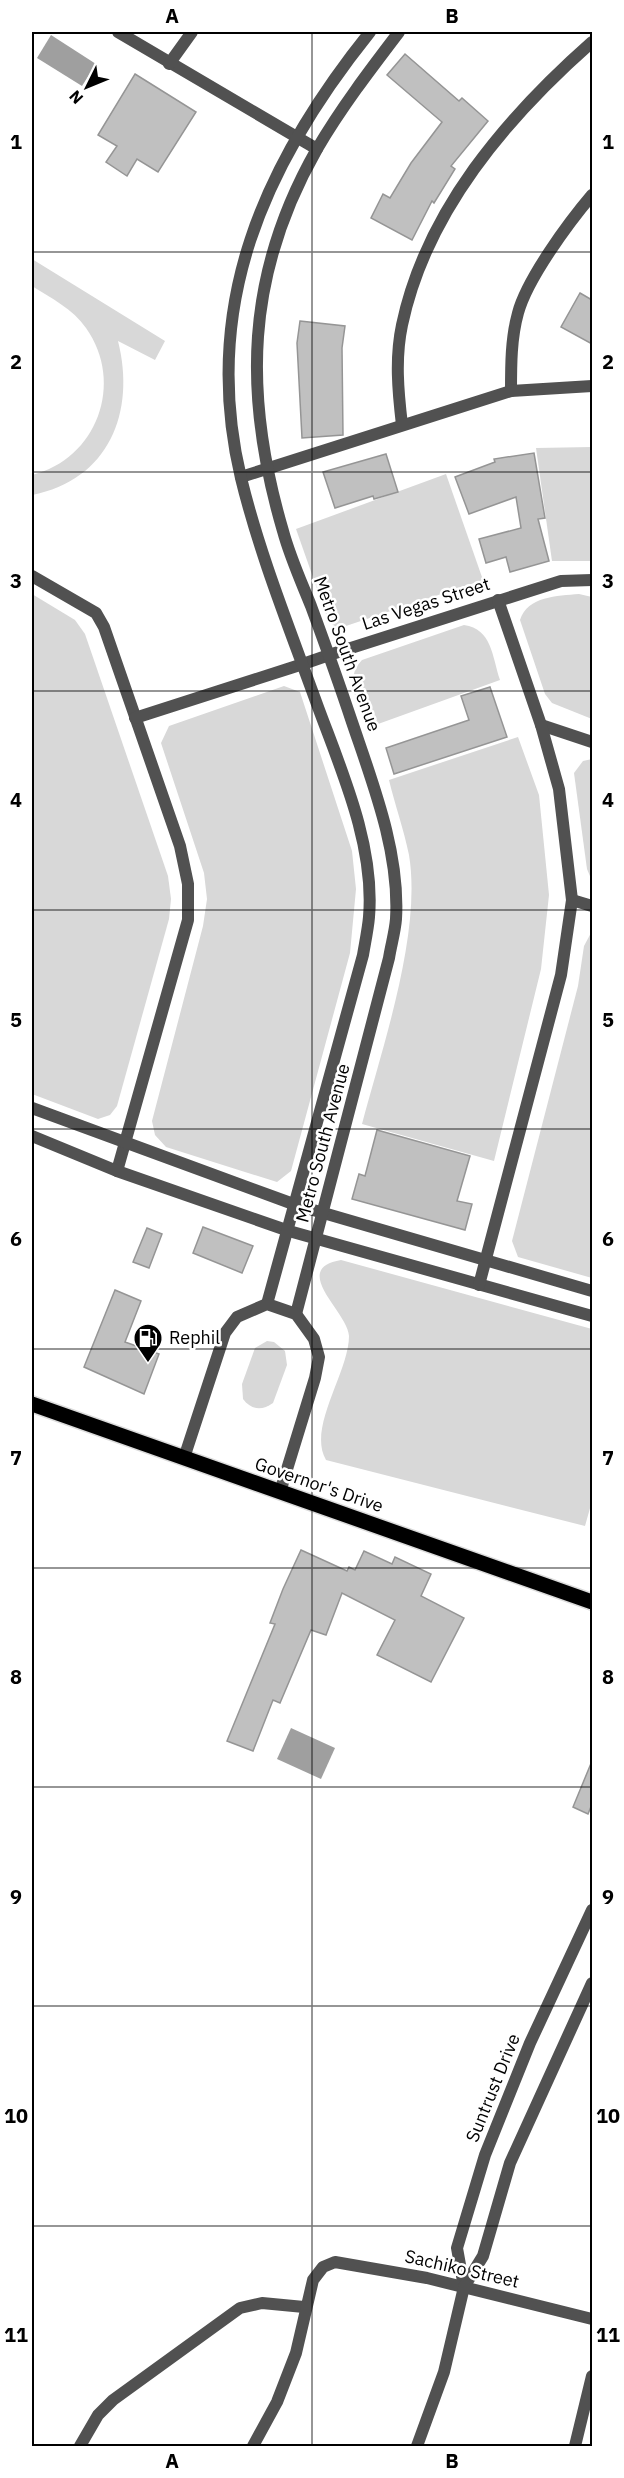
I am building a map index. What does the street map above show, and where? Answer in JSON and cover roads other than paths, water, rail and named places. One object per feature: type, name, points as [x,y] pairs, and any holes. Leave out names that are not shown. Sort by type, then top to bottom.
[{"type":"main road","name":"Governor's Drive","points":[[32,1404],[592,1602]]},
{"type":"street","points":[[118,32],[317,149]]},
{"type":"street","points":[[169,63],[192,32]]},
{"type":"street","name":"Metro South Avenue","points":[[267,1304],[363,956],[369,916],[364,850],[343,777],[260,542],[241,477],[235,440],[230,377],[233,305],[258,215],[295,137],[336,73],[370,32]]},
{"type":"street","name":"Metro South Avenue","points":[[296,1314],[389,958],[396,920],[395,888],[389,844],[367,766],[329,655],[283,533],[260,436],[257,339],[261,304],[282,225],[317,149],[359,85],[399,32]]},
{"type":"street","points":[[402,425],[396,378],[402,326],[416,277],[442,221],[475,166],[514,118],[592,42]]},
{"type":"street","points":[[511,391],[511,355],[518,311],[547,255],[592,195]]},
{"type":"street","points":[[241,477],[511,391],[592,386]]},
{"type":"street","points":[[32,576],[96,613],[104,627],[180,846],[188,884],[188,920],[117,1171]]},
{"type":"street","name":"Las Vegas Street","points":[[135,718],[561,580],[592,580]]},
{"type":"street","points":[[479,1285],[561,975],[572,900],[559,789],[541,725],[498,600]]},
{"type":"street","points":[[541,725],[592,742]]},
{"type":"street","points":[[572,900],[592,906]]},
{"type":"street","points":[[32,1108],[296,1205],[592,1291]]},
{"type":"street","points":[[32,1136],[117,1171],[289,1231],[592,1316]]},
{"type":"street","points":[[184,1458],[225,1333],[237,1317],[252,1308],[267,1304],[296,1314],[314,1338],[319,1357],[315,1378],[280,1492]]},
{"type":"street","name":"Suntrust Drive","points":[[464,2287],[458,2248],[485,2155],[530,2043],[592,1910]]},
{"type":"street","name":"Suntrust Drive","points":[[417,2446],[444,2372],[464,2287],[483,2256],[510,2163],[592,1983]]},
{"type":"street","name":"Sachiko Street","points":[[304,2307],[313,2280],[323,2267],[335,2262],[464,2287],[592,2319]]},
{"type":"street","points":[[80,2446],[98,2415],[113,2400],[240,2308],[262,2302],[304,2307],[296,2353],[277,2402],[254,2446]]},
{"type":"street","points":[[575,2446],[592,2376]]},
{"type":"place","name":"Rephil","points":[[148,1364]]}]
